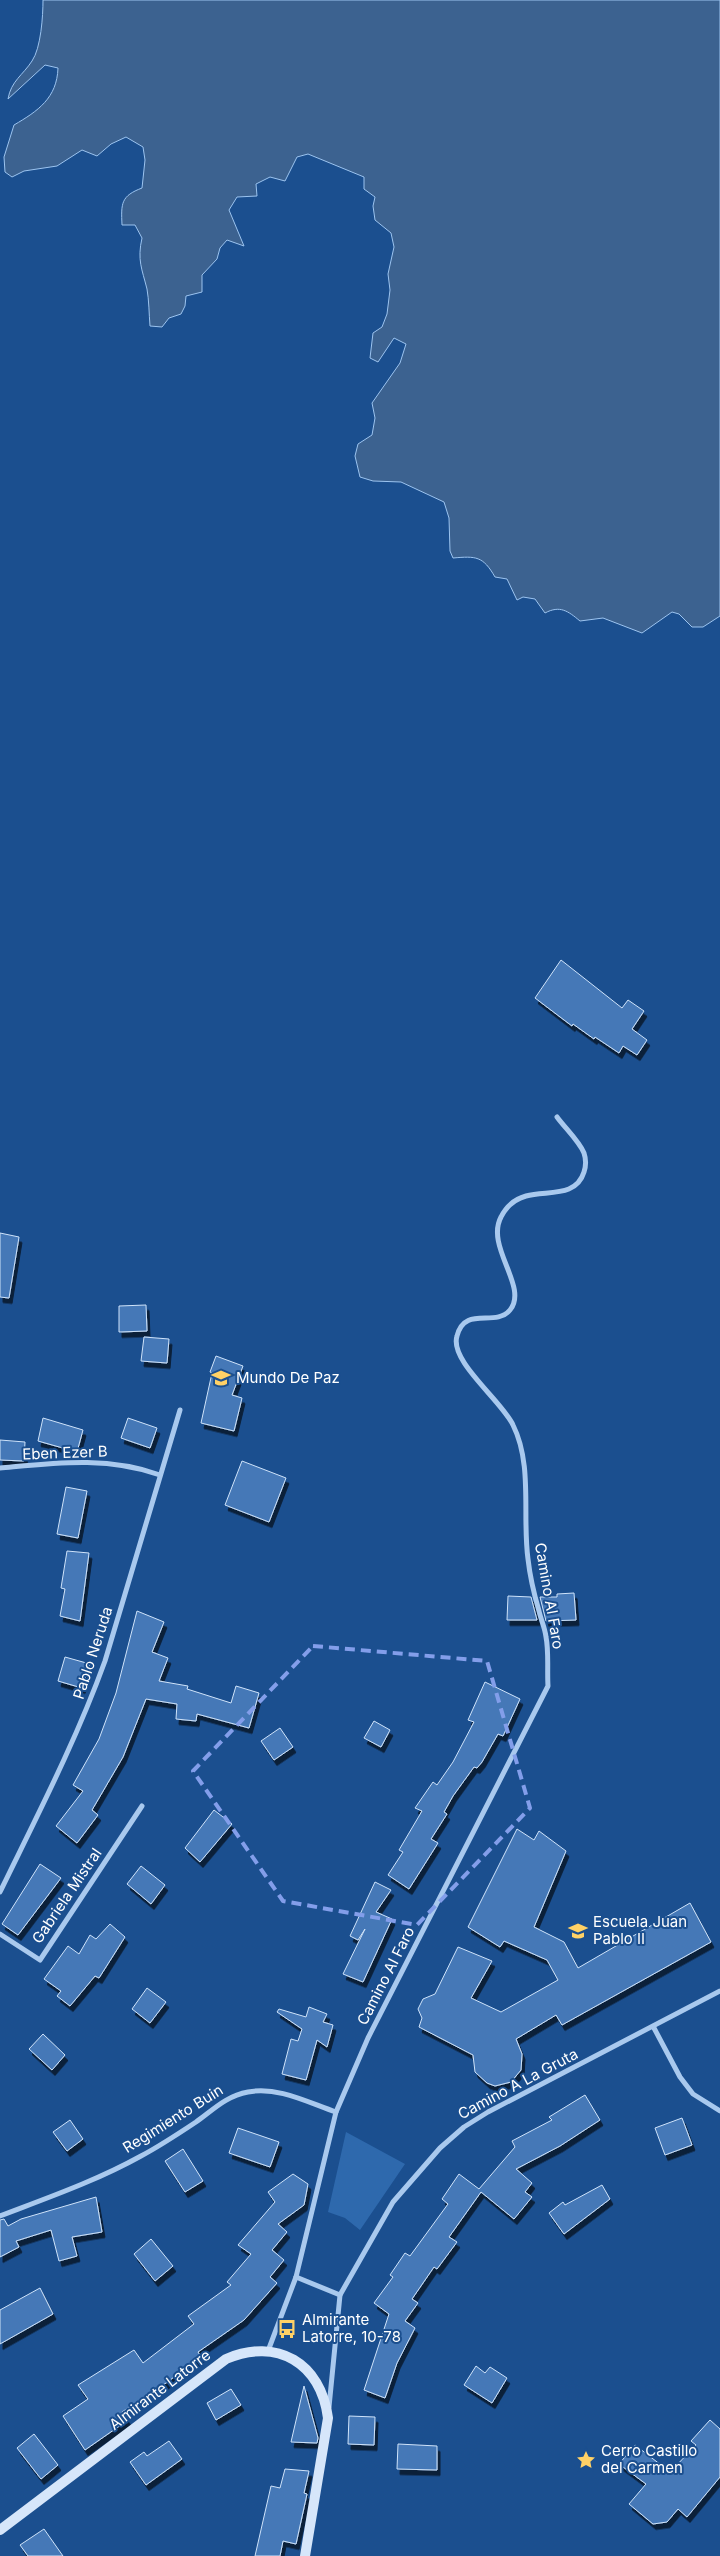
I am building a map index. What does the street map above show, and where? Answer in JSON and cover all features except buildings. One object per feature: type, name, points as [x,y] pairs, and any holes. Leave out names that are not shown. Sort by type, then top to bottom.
[{"type":"main road","name":"Almirante Latorre","points":[[0,2530],[226,2359],[239,2354],[268,2351],[290,2357],[313,2376],[321,2389],[328,2418]]},
{"type":"main road","points":[[305,2556],[328,2418]]},
{"type":"street","name":"Camino Al Faro","points":[[268,2351],[296,2277],[336,2112],[368,2038],[548,1686],[546,1636],[528,1560],[523,1451],[516,1431],[506,1413],[462,1361],[456,1345],[456,1336],[466,1322],[483,1316],[498,1317],[510,1310],[514,1303],[514,1288],[497,1239],[499,1220],[505,1210],[511,1204],[527,1196],[566,1191],[579,1182],[583,1176],[586,1168],[584,1152],[557,1117]]},
{"type":"street","name":"Pablo Neruda","points":[[0,1892],[62,1766],[92,1698],[105,1661],[180,1410]]},
{"type":"street","name":"Eben Ezer B","points":[[0,1468],[102,1462],[142,1469],[160,1475]]},
{"type":"street","name":"Gabriela Mistral","points":[[0,1934],[40,1960],[142,1806]]},
{"type":"street","name":"Camino A La Gruta","points":[[328,2418],[340,2295],[393,2202],[424,2165],[464,2126],[654,2028],[720,1991]]},
{"type":"street","points":[[654,2028],[680,2077],[693,2094],[720,2111]]},
{"type":"street","name":"Regimiento Buin","points":[[0,2216],[108,2173],[140,2157],[174,2137],[215,2106],[236,2095],[262,2090],[275,2092],[336,2112]]},
{"type":"street","points":[[296,2277],[340,2295]]},
{"type":"highlighted area","points":[[313,1646],[487,1661],[530,1808],[417,1925],[283,1901],[193,1771]]},
{"type":"shaded area","points":[[43,0],[720,0],[720,616],[703,627],[692,627],[679,614],[672,612],[642,633],[603,618],[580,621],[572,614],[560,609],[545,613],[535,599],[523,597],[517,600],[507,579],[495,577],[483,561],[468,557],[453,558],[450,551],[449,518],[444,502],[401,482],[373,481],[360,477],[355,456],[358,444],[372,435],[375,418],[372,403],[400,363],[406,344],[394,338],[378,362],[370,358],[373,333],[382,327],[387,314],[390,290],[388,274],[394,247],[391,233],[375,220],[373,206],[375,197],[364,189],[364,177],[308,154],[297,157],[285,181],[270,177],[256,184],[257,196],[237,197],[229,210],[244,246],[227,240],[220,248],[217,259],[202,275],[202,292],[186,296],[185,306],[181,314],[169,318],[162,327],[150,326],[148,293],[140,259],[142,238],[135,225],[122,225],[122,206],[126,197],[142,188],[145,160],[143,147],[126,137],[111,144],[97,156],[82,150],[57,166],[24,171],[12,177],[5,172],[4,157],[14,125],[45,102],[54,88],[57,78],[58,68],[45,65],[8,99],[12,87],[29,66],[38,48]]},
{"type":"shaded area","points":[[346,2132],[405,2164],[360,2230],[345,2218],[328,2212]]},
{"type":"place","name":"Mundo De Paz","points":[[221,1378]]},
{"type":"place","name":"Escuela Juan Pablo II","points":[[578,1931]]},
{"type":"place","name":"Almirante Latorre, 10-78","points":[[287,2329]]},
{"type":"place","name":"Cerro Castillo del Carmen","points":[[586,2460]]}]
